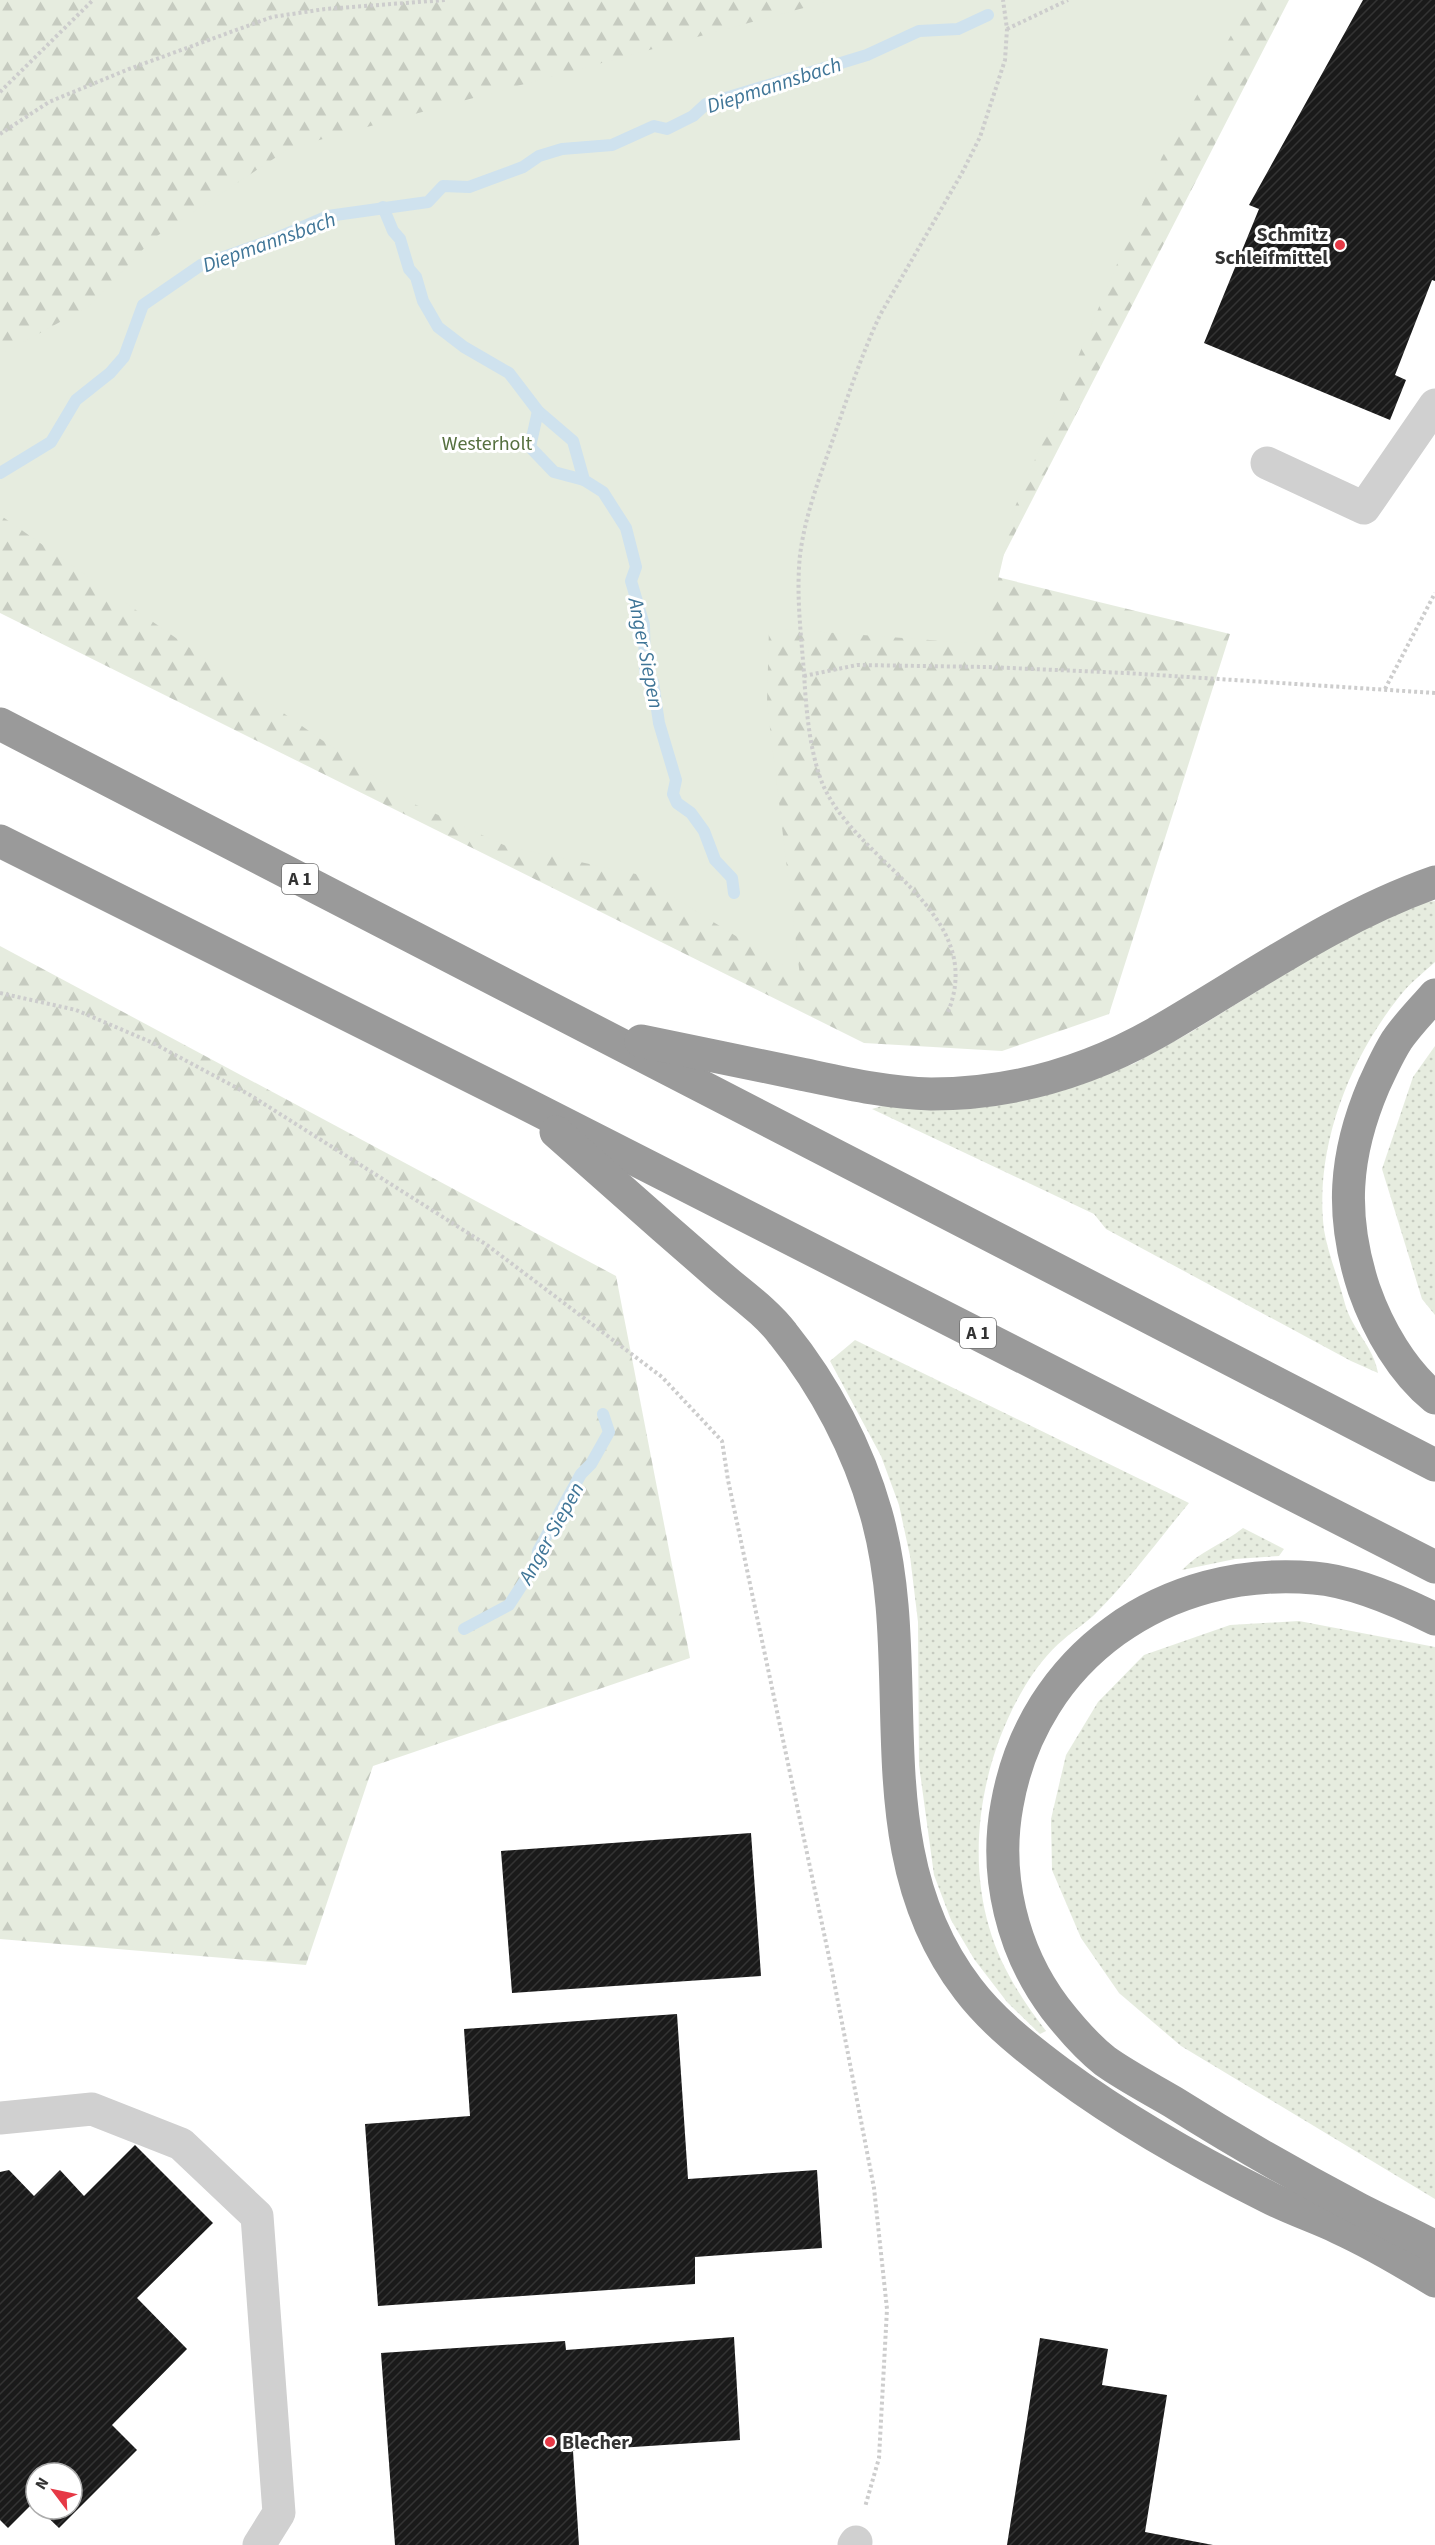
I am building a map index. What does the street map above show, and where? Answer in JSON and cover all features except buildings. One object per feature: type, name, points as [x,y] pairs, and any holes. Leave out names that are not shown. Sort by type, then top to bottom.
[{"type":"highway","name":"A 1","points":[[0,724],[1435,1465]]},
{"type":"highway","name":"A 1","points":[[0,842],[520,1101],[1435,1567]]},
{"type":"highway","points":[[601,1033],[872,1089],[931,1094],[995,1090],[1052,1079],[1114,1054],[1155,1034],[1337,926],[1393,897],[1435,882]]},
{"type":"highway","points":[[1435,995],[1396,1041],[1362,1113],[1351,1152],[1348,1192],[1353,1248],[1369,1303],[1394,1350],[1424,1389],[1435,1398]]},
{"type":"highway","points":[[520,1101],[781,1330],[812,1373],[837,1417],[861,1467],[874,1505],[888,1567],[893,1624],[897,1771],[909,1857],[925,1910],[944,1953],[969,1991],[1031,2051],[1084,2091],[1158,2139],[1271,2198],[1342,2229],[1435,2281]]},
{"type":"highway","points":[[1435,1619],[1415,1609],[1352,1586],[1317,1578],[1272,1576],[1220,1583],[1186,1594],[1130,1618],[1080,1659],[1062,1680],[1042,1711],[1027,1738],[1011,1780],[1001,1839],[1010,1909],[1026,1959],[1042,1990],[1056,2009],[1105,2061],[1206,2123],[1358,2208],[1435,2247]]},
{"type":"lane","points":[[1267,463],[1364,508],[1435,405]]},
{"type":"lane","points":[[0,2118],[92,2109],[181,2144],[257,2216],[279,2513],[259,2545]]},
{"type":"path","points":[[0,92],[93,0]]},
{"type":"path","points":[[0,134],[49,102],[129,69],[272,17],[325,9],[445,0]]},
{"type":"path","points":[[948,1012],[957,981],[955,964],[944,931],[921,898],[857,836],[829,799],[820,778],[812,740],[804,676],[798,582],[812,500],[868,341],[880,315],[963,173],[980,137],[1005,60],[1007,29],[1003,0]]},
{"type":"path","points":[[1007,29],[1068,0]]},
{"type":"path","points":[[1385,689],[1435,593]]},
{"type":"path","points":[[804,676],[857,665],[987,667],[1138,673],[1435,693]]},
{"type":"path","points":[[0,993],[76,1010],[153,1042],[250,1095],[331,1145],[487,1245],[567,1303],[662,1377],[722,1441],[728,1480],[832,1971],[874,2188],[887,2308],[879,2458],[855,2544]]},
{"type":"green space","name":"Westerholt","points":[[0,0],[1289,0],[993,576],[1230,634],[1109,1014],[1002,1051],[864,1043],[0,613]]},
{"type":"green space","name":"Westerholt","points":[[833,0],[1251,0],[1162,157],[1015,507],[983,644],[769,628],[767,703],[800,976],[636,874],[506,846],[412,803],[0,515],[0,355],[89,306],[154,238],[290,148]]},
{"type":"green space","points":[[1435,901],[1435,962],[1399,997],[1365,1048],[1339,1106],[1324,1168],[1322,1199],[1328,1248],[1348,1313],[1372,1355],[1378,1373],[1351,1361],[1106,1229],[1094,1214],[872,1109],[882,1106],[1061,1090],[1133,1064],[1191,1032],[1335,943],[1419,903]]},
{"type":"green space","points":[[0,946],[616,1276],[690,1658],[373,1766],[306,1965],[0,1939]]},
{"type":"green space","points":[[1435,1046],[1435,1315],[1422,1299],[1382,1169],[1413,1077]]},
{"type":"green space","points":[[855,1340],[1189,1503],[1110,1598],[1090,1619],[1047,1655],[1037,1668],[1010,1713],[989,1772],[979,1834],[982,1897],[999,1955],[1020,1995],[1046,2031],[1040,2034],[1007,2002],[974,1959],[951,1920],[934,1875],[919,1765],[918,1622],[910,1556],[899,1505],[881,1456],[830,1361]]},
{"type":"green space","points":[[1243,1528],[1284,1549],[1279,1556],[1235,1559],[1182,1570],[1196,1558]]},
{"type":"green space","points":[[1299,1621],[1435,1647],[1435,2199],[1181,2046],[1119,1993],[1081,1938],[1052,1870],[1051,1819],[1066,1755],[1098,1702],[1144,1655],[1230,1625]]},
{"type":"waterway","name":"Diepmannsbach","points":[[0,473],[51,442],[76,400],[110,373],[124,357],[143,305],[201,265],[272,240],[328,216],[428,202],[443,186],[469,187],[523,167],[539,156],[562,149],[612,145],[654,126],[667,129],[693,116],[706,104],[867,55],[919,31],[958,29],[988,15]]},
{"type":"waterway","name":"Anger Siepen","points":[[383,207],[393,231],[400,239],[409,269],[416,277],[423,301],[438,327],[464,347],[509,373],[538,411],[573,441],[584,480],[603,492],[626,528],[636,567],[631,581],[644,625],[645,672],[653,682],[659,723],[676,780],[673,794],[677,803],[691,813],[704,831],[715,860],[732,878],[734,893]]},
{"type":"waterway","name":"Anger Siepen","points":[[538,411],[530,447],[554,472],[584,480]]},
{"type":"waterway","name":"Anger Siepen","points":[[464,1629],[509,1605],[537,1562],[538,1551],[581,1474],[591,1464],[609,1432],[603,1414]]},
{"type":"place","name":"Schmitz Schleifmittel","points":[[1340,245]]},
{"type":"place","name":"Blecher","points":[[550,2442]]}]
